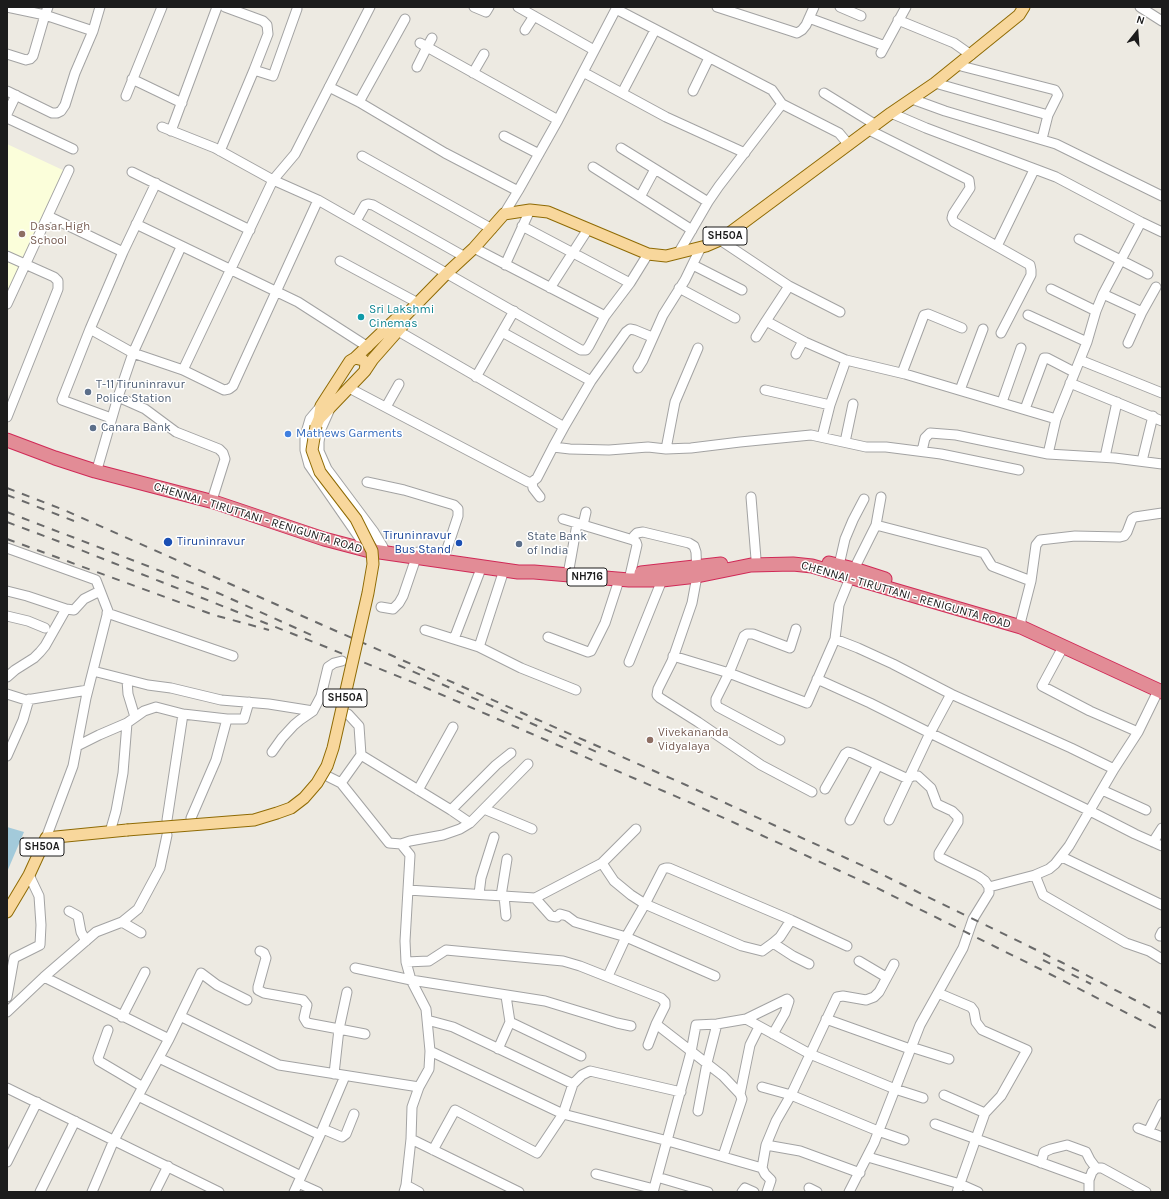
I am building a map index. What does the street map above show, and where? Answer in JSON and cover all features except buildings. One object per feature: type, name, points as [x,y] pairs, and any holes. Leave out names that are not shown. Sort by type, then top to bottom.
[{"type":"highway","name":"CHENNAI - TIRUTTANI - RENIGUNTA ROAD","points":[[7,436],[44,450],[213,497],[364,544],[504,570],[662,580],[756,559],[795,557],[839,565],[852,573]]},
{"type":"highway","name":"CHENNAI - TIRUTTANI - RENIGUNTA ROAD","points":[[7,440],[95,472],[214,502],[324,539],[366,550],[445,555],[537,567],[569,569],[626,578],[751,565],[793,564],[852,573],[1021,624],[1161,689]]},
{"type":"highway","name":"CHENNAI - TIRUTTANI - RENIGUNTA ROAD","points":[[1021,624],[1063,646],[1161,689]]},
{"type":"main road","name":"SH50A","points":[[504,214],[530,210],[548,212],[648,254],[666,256],[701,247],[720,240],[935,83],[1019,15],[1024,7]]},
{"type":"main road","points":[[325,408],[350,361],[368,347],[396,319],[404,317],[474,248],[504,214]]},
{"type":"main road","points":[[325,408],[365,371],[373,359],[403,325],[404,317]]},
{"type":"main road","points":[[355,358],[363,360],[366,364],[365,371]]},
{"type":"main road","name":"SH50A","points":[[7,912],[29,875],[46,838],[254,820],[291,808],[304,798],[316,784],[327,766],[333,748],[368,593],[373,564],[372,550],[356,518],[320,472],[312,450],[317,423],[325,408]]},
{"type":"street","points":[[7,7],[46,11],[92,31]]},
{"type":"street","points":[[7,91],[52,113],[61,111],[65,106],[75,73],[100,7]]},
{"type":"street","points":[[126,96],[162,7]]},
{"type":"street","points":[[171,131],[217,7]]},
{"type":"street","points":[[220,151],[268,34],[267,25],[263,21],[225,7]]},
{"type":"street","points":[[183,370],[273,180],[295,154],[370,7]]},
{"type":"street","points":[[474,7],[486,12],[489,7]]},
{"type":"street","points":[[518,7],[594,50]]},
{"type":"street","points":[[717,7],[797,33],[802,30],[814,7]]},
{"type":"street","points":[[840,7],[860,16]]},
{"type":"street","points":[[809,18],[883,50],[906,7]]},
{"type":"street","points":[[1140,7],[1162,21]]},
{"type":"street","points":[[504,214],[558,120],[616,8],[655,30],[772,90],[782,104],[839,133],[849,145]]},
{"type":"street","points":[[254,70],[273,76],[297,9]]},
{"type":"street","points":[[7,54],[26,60],[33,56],[46,11]]},
{"type":"street","points":[[525,30],[534,16]]},
{"type":"street","points":[[359,102],[405,19]]},
{"type":"street","points":[[898,20],[954,43],[971,55]]},
{"type":"street","points":[[622,93],[655,30]]},
{"type":"street","points":[[417,67],[423,45],[432,38]]},
{"type":"street","points":[[423,45],[558,120]]},
{"type":"street","points":[[473,73],[484,54]]},
{"type":"street","points":[[693,91],[709,58]]},
{"type":"street","points":[[957,65],[1055,90],[1058,94],[1048,115],[1042,139]]},
{"type":"street","points":[[583,72],[666,117],[745,153]]},
{"type":"street","points":[[132,80],[182,103]]},
{"type":"street","points":[[935,83],[1048,115]]},
{"type":"street","points":[[329,87],[359,102],[445,153],[518,191]]},
{"type":"street","points":[[824,93],[872,128],[969,180],[971,184],[970,188],[953,214],[952,218],[954,222],[1030,266],[1031,270],[1031,275],[1001,333]]},
{"type":"street","points":[[7,114],[16,95]]},
{"type":"street","points":[[912,99],[945,111],[1056,144],[1162,196]]},
{"type":"street","points":[[679,252],[719,186],[782,104]]},
{"type":"street","points":[[891,114],[1068,183],[1162,232]]},
{"type":"street","points":[[7,118],[73,149]]},
{"type":"street","points":[[162,127],[220,151],[273,180],[318,200],[582,350],[586,350],[589,346],[605,316],[630,283],[648,254]]},
{"type":"street","points":[[504,136],[539,154]]},
{"type":"street","points":[[621,148],[708,202]]},
{"type":"street","points":[[362,156],[492,229]]},
{"type":"street","points":[[593,167],[692,230]]},
{"type":"street","points":[[640,197],[654,169]]},
{"type":"street","points":[[7,304],[69,170]]},
{"type":"street","points":[[997,246],[1034,170]]},
{"type":"street","points":[[132,172],[250,230]]},
{"type":"street","points":[[112,418],[62,400],[123,252],[156,183]]},
{"type":"street","points":[[90,329],[133,353],[183,370],[224,390],[233,386],[318,200]]},
{"type":"street","points":[[356,221],[365,205],[373,204],[465,257]]},
{"type":"street","points":[[505,264],[530,210]]},
{"type":"street","points":[[48,216],[123,252]]},
{"type":"street","points":[[1048,454],[1056,419],[1087,342],[1096,311],[1103,294],[1141,222]]},
{"type":"street","points":[[136,224],[311,309],[368,347]]},
{"type":"street","points":[[522,226],[630,283]]},
{"type":"street","points":[[550,288],[588,229]]},
{"type":"street","points":[[1079,239],[1148,274]]},
{"type":"street","points":[[720,240],[789,286],[840,312]]},
{"type":"street","points":[[98,466],[133,353],[182,247]]},
{"type":"street","points":[[638,368],[663,315],[693,265],[701,247]]},
{"type":"street","points":[[474,248],[605,316]]},
{"type":"street","points":[[7,256],[54,277],[58,282],[58,289],[7,417]]},
{"type":"street","points":[[340,261],[418,303]]},
{"type":"street","points":[[693,265],[742,290]]},
{"type":"street","points":[[756,337],[789,286]]},
{"type":"street","points":[[1128,342],[1156,287]]},
{"type":"street","points":[[680,288],[735,318]]},
{"type":"street","points":[[1051,289],[1096,311]]},
{"type":"street","points":[[1103,294],[1142,312]]},
{"type":"street","points":[[476,377],[514,311]]},
{"type":"street","points":[[902,374],[924,315],[928,314],[962,328]]},
{"type":"street","points":[[1028,315],[1087,342]]},
{"type":"street","points":[[766,321],[803,341],[846,360],[960,390],[1056,419]]},
{"type":"street","points":[[348,388],[528,482],[532,482],[537,478],[564,427],[591,381],[626,332],[630,329],[652,337]]},
{"type":"street","points":[[960,390],[983,329]]},
{"type":"street","points":[[398,331],[564,427]]},
{"type":"street","points":[[502,332],[591,381]]},
{"type":"street","points":[[796,354],[803,341]]},
{"type":"street","points":[[666,449],[675,402],[698,348]]},
{"type":"street","points":[[1002,402],[1021,348]]},
{"type":"street","points":[[1025,409],[1044,358],[1047,358],[1074,372]]},
{"type":"street","points":[[822,437],[830,405],[846,360]]},
{"type":"street","points":[[1080,360],[1162,393]]},
{"type":"street","points":[[386,407],[399,384]]},
{"type":"street","points":[[1070,384],[1162,420]]},
{"type":"street","points":[[766,390],[830,405]]},
{"type":"street","points":[[118,398],[145,408],[176,432],[223,453],[224,459],[213,497]]},
{"type":"street","points":[[1105,457],[1117,402]]},
{"type":"street","points":[[845,442],[853,404]]},
{"type":"street","points":[[325,408],[310,419],[305,436],[305,450],[309,465],[364,544]]},
{"type":"street","points":[[325,408],[318,442],[319,451],[327,469],[374,532],[383,547]]},
{"type":"street","points":[[1142,461],[1153,416]]},
{"type":"street","points":[[922,452],[925,438],[930,433],[956,435],[1048,454],[1105,457],[1162,464]]},
{"type":"street","points":[[553,447],[609,450],[648,447],[666,449],[691,448],[811,435],[866,447],[886,447],[922,452],[990,463],[1018,470]]},
{"type":"street","points":[[367,482],[404,490],[454,505],[458,509],[458,516],[445,555]]},
{"type":"street","points":[[532,482],[533,488],[540,497]]},
{"type":"street","points":[[751,497],[756,559]]},
{"type":"street","points":[[674,656],[729,673],[807,703],[835,639],[839,605],[852,573],[876,525],[881,497]]},
{"type":"street","points":[[839,565],[845,539],[864,499]]},
{"type":"street","points":[[569,569],[580,524],[586,512]]},
{"type":"street","points":[[1021,624],[1031,581],[1036,545],[1040,540],[1076,536],[1120,537],[1124,536],[1132,519],[1135,517],[1162,514]]},
{"type":"street","points":[[548,637],[588,652],[591,650],[626,578],[637,545],[633,540],[563,519]]},
{"type":"street","points":[[876,525],[984,552],[992,566],[1031,581]]},
{"type":"street","points":[[633,540],[637,533],[643,532],[689,543],[694,546],[697,571],[692,603],[674,656],[658,689],[657,695],[761,765],[812,792]]},
{"type":"street","points":[[7,548],[96,580],[108,611],[88,690],[73,766],[46,838]]},
{"type":"street","points":[[381,607],[393,609],[404,596],[417,554]]},
{"type":"street","points":[[454,639],[482,566]]},
{"type":"street","points":[[479,647],[504,570]]},
{"type":"street","points":[[629,662],[662,580]]},
{"type":"street","points":[[7,591],[66,609],[74,610],[84,599],[100,591]]},
{"type":"street","points":[[7,676],[34,658],[46,646],[66,609]]},
{"type":"street","points":[[107,613],[233,656]]},
{"type":"street","points":[[7,616],[28,621],[46,628]]},
{"type":"street","points":[[780,740],[718,707],[716,699],[729,673],[744,636],[747,634],[752,634],[790,648],[796,629]]},
{"type":"street","points":[[425,630],[479,647],[521,668],[576,690]]},
{"type":"street","points":[[835,639],[893,664],[951,694],[1114,769]]},
{"type":"street","points":[[1063,646],[1042,686],[1090,711],[1138,732]]},
{"type":"street","points":[[272,752],[294,725],[313,711],[321,696],[328,667],[342,662]]},
{"type":"street","points":[[93,671],[148,685],[171,688],[221,700],[249,702],[313,711]]},
{"type":"street","points":[[818,679],[1158,844],[1162,828]]},
{"type":"street","points":[[127,680],[129,700],[135,717]]},
{"type":"street","points":[[989,887],[1034,875],[1050,869],[1062,857],[1114,769],[1138,732],[1161,689]]},
{"type":"street","points":[[7,694],[26,700],[88,690]]},
{"type":"street","points":[[889,820],[930,733],[951,694]]},
{"type":"street","points":[[7,756],[23,720],[29,699]]},
{"type":"street","points":[[77,746],[99,734],[126,723],[144,711],[156,707],[183,714],[227,719],[244,719],[249,702]]},
{"type":"street","points":[[167,820],[183,714]]},
{"type":"street","points":[[341,783],[361,755],[358,726],[348,714]]},
{"type":"street","points":[[191,818],[216,760],[227,719]]},
{"type":"street","points":[[110,832],[116,811],[123,773],[126,746],[126,723]]},
{"type":"street","points":[[418,790],[453,727]]},
{"type":"street","points":[[825,789],[845,754],[848,752],[908,779],[915,776],[923,780],[931,788],[937,804],[952,811],[958,817],[958,822],[941,849],[940,857],[978,876],[985,881],[989,887],[989,893],[973,919],[963,948],[920,1025],[868,1157],[849,1192]]},
{"type":"street","points":[[451,810],[496,765],[511,753]]},
{"type":"street","points":[[361,755],[470,823]]},
{"type":"street","points":[[329,777],[341,783],[390,843],[401,844],[443,835],[460,829],[470,823],[528,764]]},
{"type":"street","points":[[850,820],[878,765]]},
{"type":"street","points":[[1102,790],[1146,810]]},
{"type":"street","points":[[484,809],[532,829]]},
{"type":"street","points":[[408,890],[535,898],[602,863],[636,829]]},
{"type":"street","points":[[7,1012],[44,977],[96,932],[122,922],[138,909],[160,868],[166,835]]},
{"type":"street","points":[[479,894],[481,878],[494,837]]},
{"type":"street","points":[[401,844],[410,855],[405,941],[406,962],[411,980],[426,1009],[430,1051],[429,1068],[419,1087],[412,1107],[411,1139],[405,1189],[420,1192]]},
{"type":"street","points":[[1062,857],[1162,905]]},
{"type":"street","points":[[506,916],[503,896],[507,859]]},
{"type":"street","points":[[602,863],[614,881],[645,904],[742,946],[762,951],[783,933],[791,920]]},
{"type":"street","points":[[608,976],[626,937],[663,869],[666,868],[791,920],[847,946]]},
{"type":"street","points":[[7,997],[14,958],[40,945],[41,925],[39,896],[29,875]]},
{"type":"street","points":[[1034,875],[1043,895],[1126,943],[1149,951],[1162,959]]},
{"type":"street","points":[[535,898],[552,916],[557,917],[560,914],[568,916],[575,922],[626,937],[715,976]]},
{"type":"street","points":[[69,911],[78,916],[81,932],[86,941]]},
{"type":"street","points":[[122,922],[141,933]]},
{"type":"street","points":[[773,943],[792,956],[809,964]]},
{"type":"street","points":[[406,962],[429,961],[446,950],[563,961],[608,976],[662,998],[665,1002],[665,1006],[648,1045]]},
{"type":"street","points":[[260,951],[264,953],[266,958],[258,985],[258,990],[264,993],[303,1000],[307,1005],[304,1018],[307,1023],[365,1034]]},
{"type":"street","points":[[859,961],[886,977]]},
{"type":"street","points":[[767,1192],[771,1180],[762,1168],[766,1145],[776,1121],[791,1095],[837,997],[839,996],[862,1000],[870,999],[879,992],[894,964]]},
{"type":"street","points":[[355,968],[411,980],[545,1001],[631,1026]]},
{"type":"street","points":[[122,1017],[145,972]]},
{"type":"street","points":[[92,1192],[114,1140],[169,1039],[201,973],[216,985],[247,1000]]},
{"type":"street","points":[[44,977],[169,1039]]},
{"type":"street","points":[[334,1074],[339,1029],[347,992]]},
{"type":"street","points":[[938,993],[971,1007],[974,1010],[976,1022],[982,1030],[1027,1050],[1001,1096],[985,1113],[959,1188]]},
{"type":"street","points":[[498,1049],[510,1022],[506,996]]},
{"type":"street","points":[[596,1174],[654,1191],[681,1092],[696,1025],[717,1024],[746,1019],[787,999],[789,1001],[785,1013],[773,1034]]},
{"type":"street","points":[[180,1016],[279,1065],[419,1087]]},
{"type":"street","points":[[746,1019],[810,1054],[895,1089],[922,1098]]},
{"type":"street","points":[[826,1019],[911,1048],[949,1059]]},
{"type":"street","points":[[427,1020],[453,1027],[573,1084]]},
{"type":"street","points":[[510,1022],[581,1056]]},
{"type":"street","points":[[656,1024],[723,1076],[740,1094],[742,1099],[723,1156]]},
{"type":"street","points":[[698,1111],[707,1063],[717,1024]]},
{"type":"street","points":[[740,1094],[750,1045],[760,1027]]},
{"type":"street","points":[[108,1030],[98,1058],[99,1061],[143,1087]]},
{"type":"street","points":[[430,1051],[563,1114],[668,1141],[762,1168]]},
{"type":"street","points":[[159,1058],[321,1132],[342,1137],[346,1134],[354,1114]]},
{"type":"street","points":[[433,1150],[455,1110],[537,1153],[563,1114],[573,1084],[582,1075],[590,1071],[681,1092]]},
{"type":"street","points":[[294,1192],[345,1076]]},
{"type":"street","points":[[762,1087],[791,1095],[878,1131],[904,1140]]},
{"type":"street","points":[[7,1088],[219,1192]]},
{"type":"street","points":[[944,1095],[985,1113]]},
{"type":"street","points":[[138,1096],[300,1179],[318,1192]]},
{"type":"street","points":[[7,1162],[37,1102]]},
{"type":"street","points":[[1148,1132],[1162,1104]]},
{"type":"street","points":[[40,1192],[75,1121]]},
{"type":"street","points":[[935,1124],[1089,1180]]},
{"type":"street","points":[[1138,1128],[1162,1137]]},
{"type":"street","points":[[411,1139],[519,1192]]},
{"type":"street","points":[[766,1145],[800,1151],[860,1173]]},
{"type":"street","points":[[1041,1163],[1044,1152],[1067,1145],[1086,1152],[1096,1168]]},
{"type":"street","points":[[868,1157],[959,1188],[978,1192]]},
{"type":"street","points":[[155,1192],[168,1166]]},
{"type":"street","points":[[1089,1192],[1089,1180],[1092,1172],[1096,1168],[1102,1168],[1146,1192]]},
{"type":"street","points":[[657,1177],[708,1192]]},
{"type":"street","points":[[742,1192],[745,1188],[754,1192]]},
{"type":"street","points":[[809,1188],[817,1192]]},
{"type":"shaded area","name":"Dasar High School","points":[[7,144],[67,172],[7,297]]},
{"type":"water","points":[[7,827],[24,832],[7,872]]},
{"type":"railway","points":[[7,488],[64,510],[686,785],[881,874],[1061,962],[1162,1014]]},
{"type":"railway","points":[[7,495],[74,521]]},
{"type":"railway","points":[[7,512],[218,593],[318,638]]},
{"type":"railway","points":[[7,522],[417,684],[691,803],[875,887],[1162,1031]]},
{"type":"railway","points":[[7,539],[214,615],[269,630]]},
{"type":"railway","points":[[398,665],[599,753]]},
{"type":"railway","points":[[1043,960],[1091,984]]},
{"type":"place","name":"Dasar High School","points":[[22,234]]},
{"type":"place","name":"Sri Lakshmi Cinemas","points":[[361,317]]},
{"type":"place","name":"T-11 Tiruninravur Police Station","points":[[88,392]]},
{"type":"place","name":"Canara Bank","points":[[93,428]]},
{"type":"place","name":"Mathews Garments","points":[[288,434]]},
{"type":"place","name":"Tiruninravur","points":[[168,542]]},
{"type":"place","name":"Tiruninravur Bus Stand","points":[[459,543]]},
{"type":"place","name":"State Bank of India","points":[[519,544]]},
{"type":"place","name":"Vivekananda Vidyalaya","points":[[650,740]]}]
